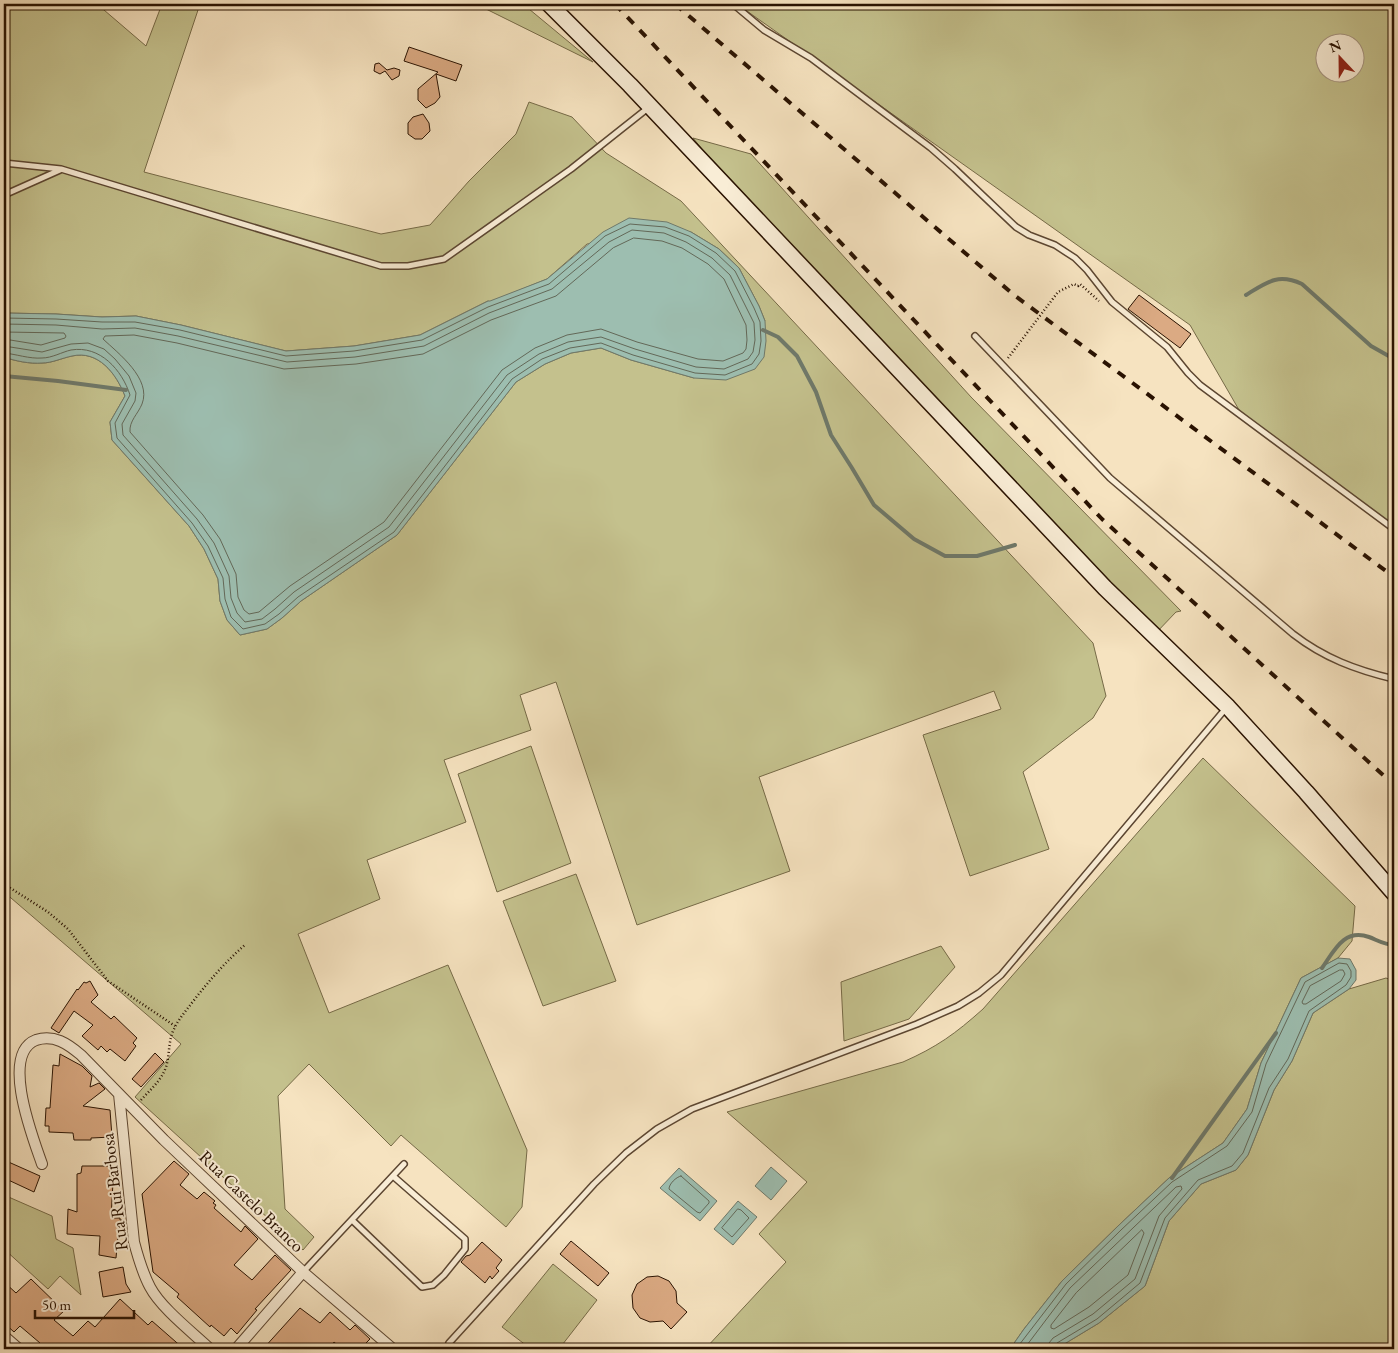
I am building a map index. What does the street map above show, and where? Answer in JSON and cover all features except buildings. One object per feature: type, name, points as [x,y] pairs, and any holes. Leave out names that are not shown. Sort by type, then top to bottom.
[{"type":"street","points":[[549,4],[650,106],[1106,588],[1228,707],[1306,792],[1394,893]]},
{"type":"street","name":"Rua Castelo Branco","points":[[42,1164],[19,1088],[19,1061],[23,1050],[33,1041],[43,1038],[54,1038],[70,1046],[97,1070],[131,1108],[303,1272],[392,1349]]},
{"type":"street","name":"Rua Rui Barbosa","points":[[118,1094],[134,1242],[139,1260],[150,1288],[160,1301],[210,1349]]},
{"type":"street","points":[[236,1349],[303,1272]]},
{"type":"street","points":[[4,1336],[19,1349]]},
{"type":"lane","points":[[733,4],[764,30],[811,58],[941,156],[1016,227],[1029,235],[1055,245],[1075,258],[1112,302],[1167,347],[1200,386],[1394,529]]},
{"type":"lane","points":[[4,163],[61,169],[381,266],[408,266],[444,259],[572,170],[650,106]]},
{"type":"lane","points":[[4,195],[61,169]]},
{"type":"lane","points":[[975,336],[1110,478],[1293,634],[1309,646],[1335,660],[1362,671],[1394,679]]},
{"type":"lane","points":[[449,1343],[594,1184],[626,1153],[657,1129],[692,1109],[917,1024],[958,1006],[979,994],[1001,975],[1228,707]]},
{"type":"lane","points":[[303,1272],[404,1164]]},
{"type":"lane","points":[[352,1220],[422,1287],[433,1285],[444,1275],[465,1248],[465,1239],[393,1176]]},
{"type":"path","points":[[1002,365],[1058,292],[1074,284],[1078,286],[1080,284],[1104,305]]},
{"type":"path","points":[[4,884],[48,912],[68,929],[108,981],[175,1026]]},
{"type":"path","points":[[131,1108],[154,1087],[166,1067],[170,1038],[175,1026],[203,987],[232,955],[246,944]]},
{"type":"shaded area","points":[[4,4],[97,4],[146,46],[162,4],[200,4],[144,172],[381,234],[430,225],[469,181],[516,134],[529,102],[572,117],[606,153],[681,201],[1093,643],[1106,696],[1093,718],[1023,772],[1049,849],[970,876],[923,735],[1001,709],[994,691],[759,777],[790,871],[637,925],[556,682],[520,695],[531,730],[444,760],[466,822],[367,860],[380,899],[298,934],[329,1013],[448,965],[527,1150],[522,1207],[506,1227],[401,1135],[391,1146],[309,1064],[278,1096],[285,1209],[314,1237],[303,1250],[135,1097],[181,1044],[4,892],[4,357],[23,362],[37,363],[50,362],[72,356],[90,356],[105,365],[117,379],[125,396],[110,422],[112,440],[189,526],[204,549],[218,579],[220,601],[227,620],[240,635],[267,629],[301,601],[397,535],[516,382],[545,364],[571,353],[601,348],[631,360],[694,378],[765,321],[739,268],[719,249],[691,232],[587,244],[547,279],[490,302],[488,301],[420,335],[354,346],[286,351],[136,316],[102,317],[4,313]]},
{"type":"shaded area","points":[[481,4],[523,4],[593,62],[484,8]]},
{"type":"shaded area","points":[[737,4],[1394,4],[1394,530],[1246,422],[1190,325]]},
{"type":"shaded area","points":[[693,138],[751,154],[971,397],[1181,611],[1176,612],[1154,635],[715,165]]},
{"type":"shaded area","points":[[531,746],[571,863],[497,892],[458,774]]},
{"type":"shaded area","points":[[1203,758],[1355,906],[1352,941],[1338,958],[1301,978],[1261,1063],[1247,1109],[1223,1143],[1169,1178],[1118,1226],[1062,1281],[1010,1349],[705,1349],[786,1262],[759,1234],[807,1182],[727,1112],[903,1062],[926,1051],[954,1033],[983,1009]]},
{"type":"shaded area","points":[[576,874],[616,981],[543,1006],[503,901]]},
{"type":"shaded area","points":[[941,946],[955,967],[909,1019],[844,1041],[841,982]]},
{"type":"shaded area","points":[[1386,978],[1394,981],[1394,1349],[1056,1349],[1099,1323],[1145,1286],[1169,1221],[1201,1184],[1236,1170],[1248,1155],[1274,1090],[1292,1061],[1313,1013],[1349,989]]},
{"type":"shaded area","points":[[4,1195],[52,1216],[56,1239],[73,1248],[81,1295],[60,1276],[48,1289],[4,1249]]},
{"type":"shaded area","points":[[553,1264],[597,1300],[559,1349],[531,1349],[502,1327]]},
{"type":"water","points":[[629,218],[667,222],[691,232],[719,249],[739,268],[765,321],[766,341],[764,357],[755,369],[726,380],[694,378],[631,360],[601,348],[571,353],[545,364],[516,382],[397,535],[301,601],[267,629],[240,635],[227,620],[220,601],[218,579],[204,549],[189,526],[112,440],[110,422],[125,396],[117,379],[105,365],[90,356],[81,355],[37,363],[23,362],[4,357],[4,313],[102,317],[136,316],[286,351],[354,346],[420,335],[488,301],[547,279],[603,232]]},
{"type":"water","points":[[1338,958],[1350,959],[1356,970],[1356,980],[1349,989],[1313,1013],[1292,1061],[1274,1090],[1248,1155],[1236,1170],[1201,1184],[1169,1221],[1145,1286],[1099,1323],[1056,1349],[1010,1349],[1062,1281],[1118,1226],[1169,1178],[1223,1143],[1247,1109],[1261,1063],[1301,978]]},
{"type":"water","points":[[771,1167],[787,1181],[771,1200],[755,1186]]},
{"type":"water","points":[[679,1168],[717,1201],[700,1221],[660,1188]]},
{"type":"water","points":[[738,1201],[757,1217],[733,1245],[714,1229]]},
{"type":"waterway","points":[[1246,295],[1273,280],[1286,279],[1302,284],[1371,346],[1394,359]]},
{"type":"waterway","points":[[763,330],[778,337],[797,356],[816,392],[831,435],[874,505],[914,539],[945,556],[977,556],[1015,545]]},
{"type":"waterway","points":[[4,376],[126,390]]},
{"type":"waterway","points":[[1322,968],[1336,948],[1346,938],[1360,935],[1394,945]]},
{"type":"waterway","points":[[1172,1178],[1276,1033]]},
{"type":"railway","points":[[615,4],[1102,519],[1394,785]]},
{"type":"railway","points":[[675,4],[1014,295],[1394,577]]}]
